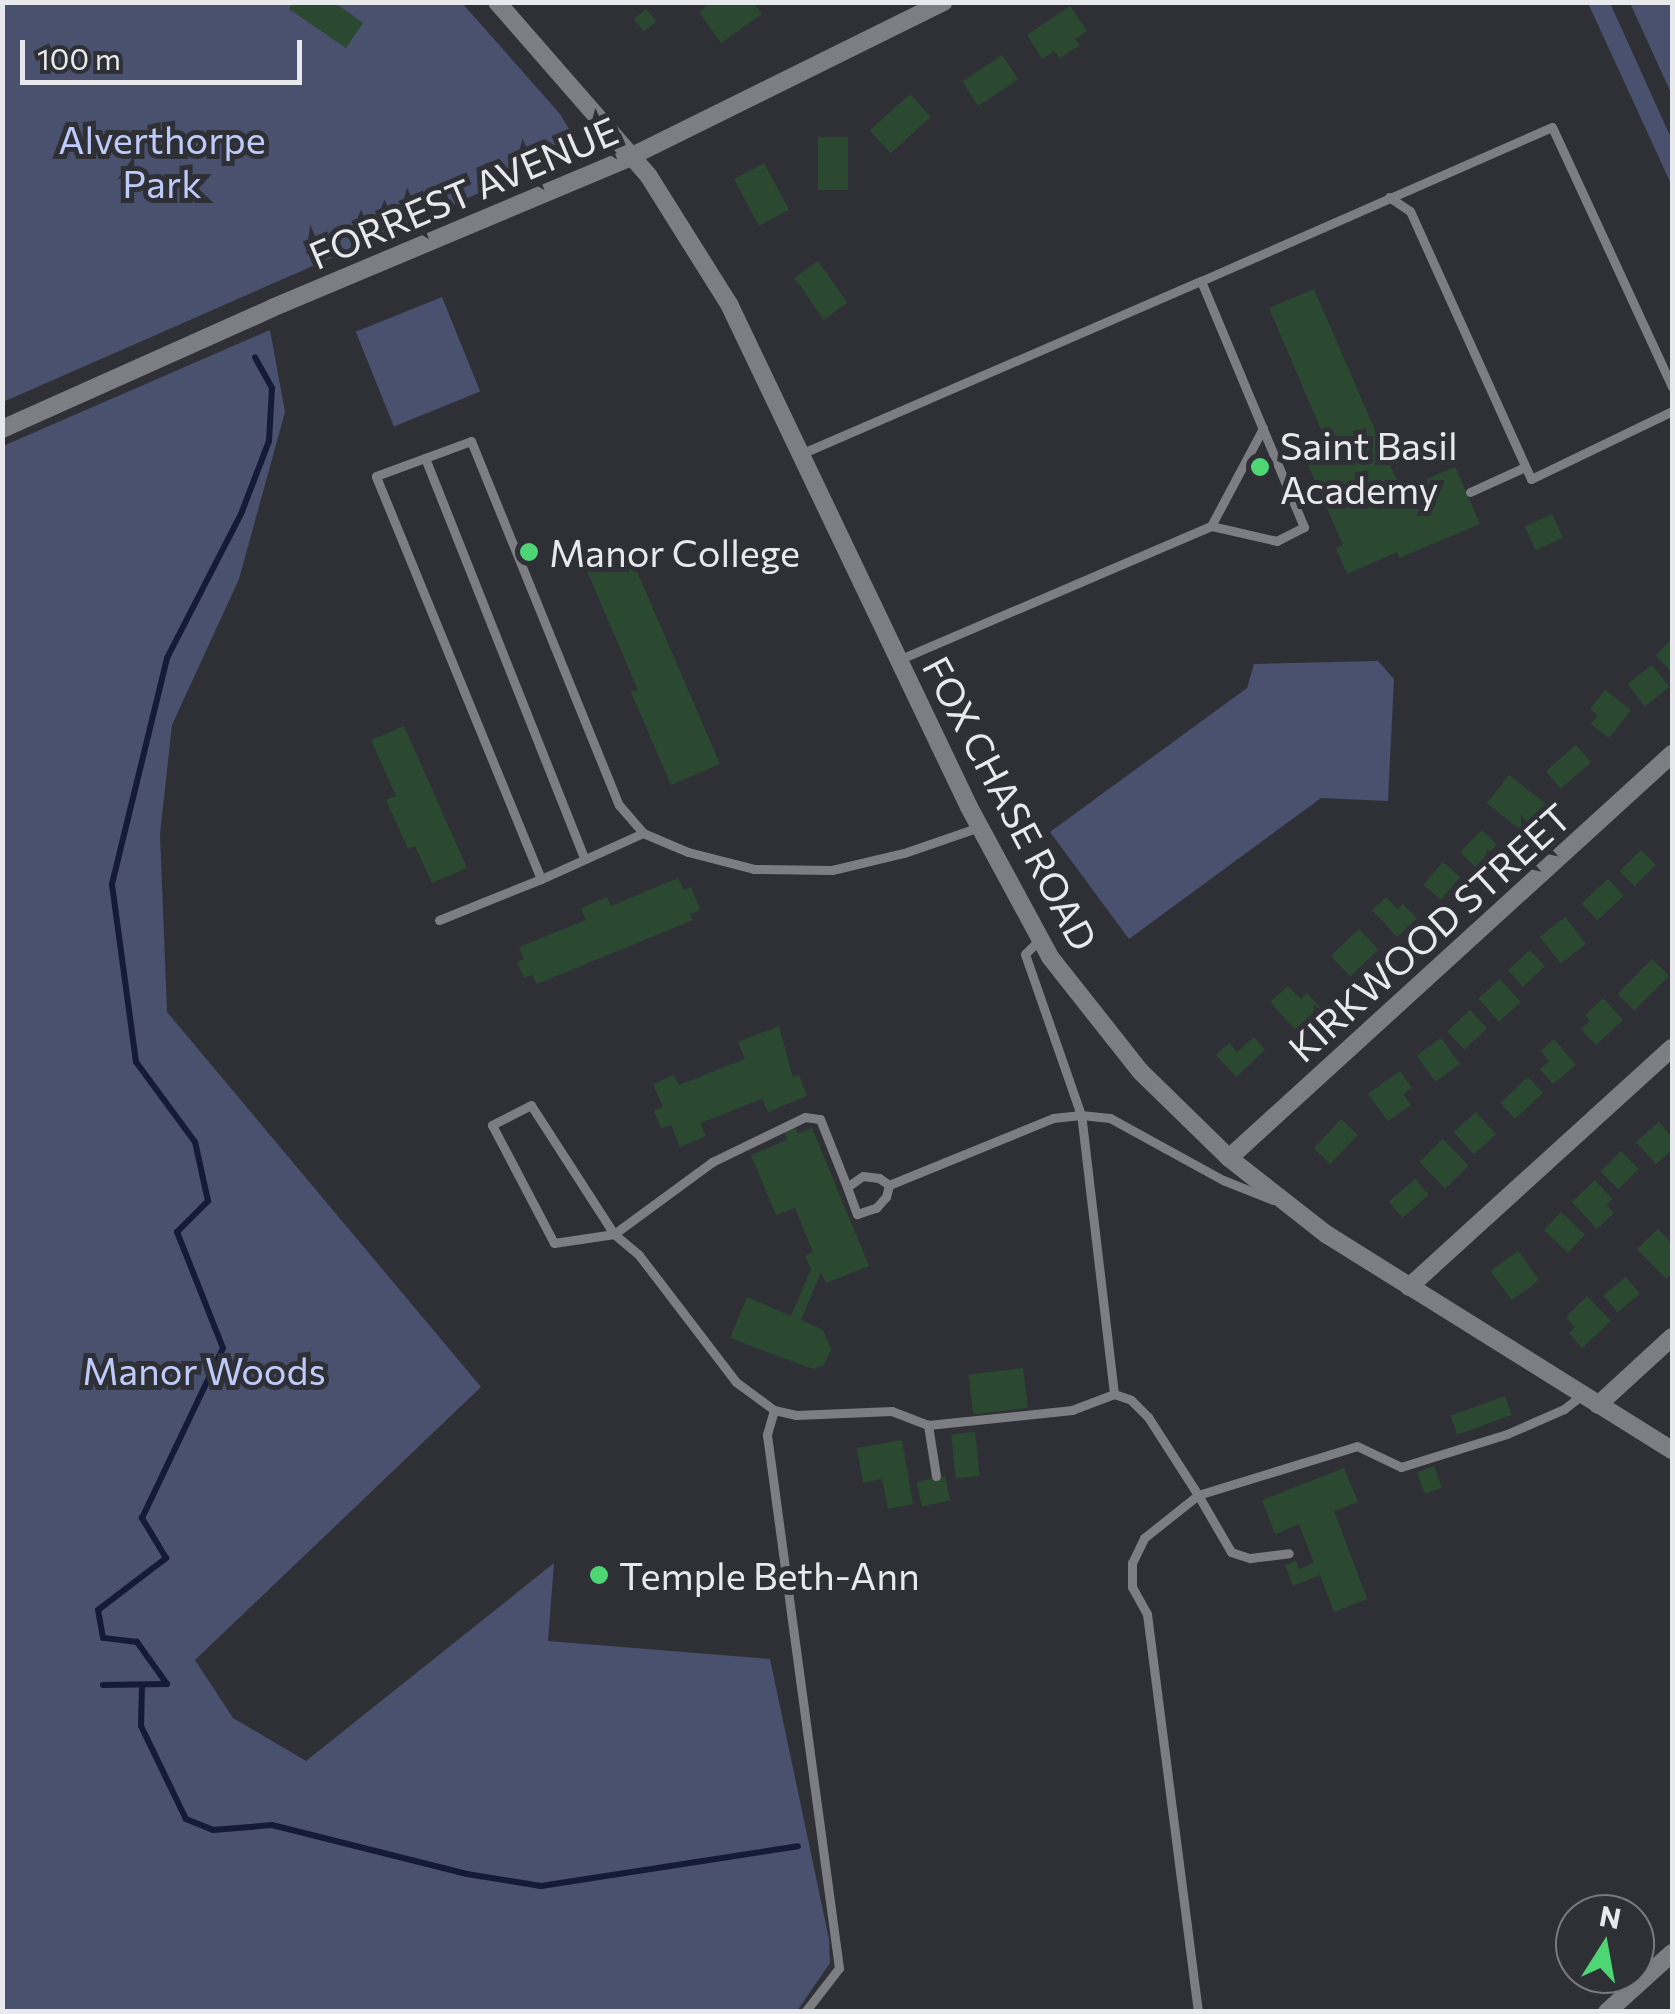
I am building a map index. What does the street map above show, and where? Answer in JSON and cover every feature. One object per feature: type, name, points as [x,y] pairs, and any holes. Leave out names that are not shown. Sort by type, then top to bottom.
[{"type":"street","name":"FOX CHASE ROAD","points":[[497,2],[628,158],[648,176],[729,304],[980,827],[1040,939],[1140,1072],[1229,1158],[1292,1208],[1672,1450]]},
{"type":"street","name":"FORREST AVENUE","points":[[2,430],[272,308],[628,158],[944,2]]},
{"type":"street","name":"KIRKWOOD STREET","points":[[1229,1158],[1672,754]]},
{"type":"street","points":[[1409,1286],[1672,1048]]},
{"type":"street","points":[[1590,1400],[1672,1337]]},
{"type":"street","points":[[1607,2012],[1672,1953]]},
{"type":"lane","points":[[803,452],[1552,127],[1672,387]]},
{"type":"lane","points":[[1390,197],[1410,212],[1531,479],[1672,410]]},
{"type":"lane","points":[[898,660],[1211,526],[1278,541],[1304,527],[1202,282]]},
{"type":"lane","points":[[1211,526],[1263,428]]},
{"type":"lane","points":[[540,879],[376,476],[471,441],[618,805],[643,833],[688,852],[754,869],[832,870],[904,853],[980,827]]},
{"type":"lane","points":[[425,458],[584,857]]},
{"type":"lane","points":[[1470,492],[1526,467]]},
{"type":"lane","points":[[438,920],[643,833]]},
{"type":"lane","points":[[1040,939],[1025,954],[1081,1114],[1114,1394]]},
{"type":"lane","points":[[889,1185],[886,1197],[876,1208],[858,1214],[820,1120],[806,1117],[712,1162],[614,1234],[554,1243],[492,1125],[532,1105],[614,1234],[639,1255],[736,1382],[774,1410],[796,1415],[892,1412],[928,1425],[1072,1410],[1114,1394],[1130,1400],[1148,1417],[1231,1552],[1250,1558],[1289,1553]]},
{"type":"lane","points":[[889,1185],[1052,1118],[1081,1114],[1110,1118],[1223,1180],[1292,1208]]},
{"type":"lane","points":[[847,1187],[863,1176],[879,1178],[889,1185]]},
{"type":"lane","points":[[1198,2012],[1147,1614],[1132,1587],[1132,1563],[1144,1538],[1198,1495],[1358,1446],[1401,1467],[1506,1434],[1590,1400]]},
{"type":"lane","points":[[774,1410],[767,1434],[839,1968],[805,2012]]},
{"type":"lane","points":[[928,1425],[936,1476]]},
{"type":"green space","name":"Alverthorpe Park","points":[[3,3],[462,3],[560,114],[574,137],[568,154],[3,402]]},
{"type":"green space","points":[[1588,3],[1610,3],[1672,140],[1672,186]]},
{"type":"green space","points":[[1630,3],[1672,3],[1672,95]]},
{"type":"green space","points":[[442,297],[480,392],[394,426],[356,332]]},
{"type":"green space","name":"Manor Woods","points":[[270,330],[285,412],[239,579],[172,725],[160,834],[167,1012],[481,1387],[195,1660],[233,1718],[306,1761],[554,1563],[548,1641],[770,1659],[829,1939],[830,1963],[797,2011],[3,2011],[3,446]]},
{"type":"green space","points":[[1378,661],[1394,679],[1388,801],[1321,798],[1129,939],[1050,832],[1247,688],[1254,664]]},
{"type":"building","points":[[293,2],[334,2],[363,23],[346,48],[289,9]]},
{"type":"building","points":[[712,2],[753,2],[762,14],[721,43],[699,12]]},
{"type":"building","points":[[1070,6],[1087,31],[1075,39],[1080,45],[1060,58],[1054,51],[1042,59],[1027,35]]},
{"type":"building","points":[[646,9],[656,21],[644,32],[634,19]]},
{"type":"building","points":[[1002,55],[1018,79],[978,106],[962,82]]},
{"type":"building","points":[[910,94],[931,117],[891,153],[870,130]]},
{"type":"building","points":[[818,137],[848,137],[848,190],[818,190]]},
{"type":"building","points":[[764,163],[789,210],[759,226],[734,179]]},
{"type":"building","points":[[818,261],[847,303],[823,319],[794,278]]},
{"type":"building","points":[[1314,289],[1401,490],[1455,467],[1480,524],[1399,558],[1397,552],[1347,574],[1336,548],[1343,545],[1301,449],[1325,439],[1269,308]]},
{"type":"building","points":[[1552,514],[1563,538],[1536,550],[1525,527]]},
{"type":"building","points":[[629,553],[720,764],[671,785],[631,692],[638,690],[587,571]]},
{"type":"building","points":[[1672,638],[1672,672],[1656,656]]},
{"type":"building","points":[[1652,665],[1669,687],[1645,706],[1628,684]]},
{"type":"building","points":[[1605,690],[1631,710],[1609,738],[1591,724],[1598,715],[1590,709]]},
{"type":"building","points":[[404,726],[467,868],[432,883],[415,846],[408,849],[386,800],[396,796],[371,740]]},
{"type":"building","points":[[1576,745],[1591,762],[1561,789],[1546,771]]},
{"type":"building","points":[[1509,775],[1545,803],[1523,832],[1487,803]]},
{"type":"building","points":[[1482,830],[1497,845],[1475,867],[1460,852]]},
{"type":"building","points":[[1641,850],[1656,865],[1635,886],[1620,871]]},
{"type":"building","points":[[1443,862],[1460,877],[1441,900],[1423,885]]},
{"type":"building","points":[[678,878],[684,890],[691,887],[700,910],[690,914],[693,920],[537,984],[532,975],[524,978],[517,962],[524,959],[519,947],[586,920],[581,908],[607,897],[611,906]]},
{"type":"building","points":[[1608,879],[1624,896],[1597,920],[1582,904]]},
{"type":"building","points":[[1386,897],[1397,909],[1403,904],[1417,918],[1397,937],[1372,910]]},
{"type":"building","points":[[1565,917],[1586,944],[1561,963],[1540,937]]},
{"type":"building","points":[[1359,929],[1378,949],[1350,976],[1331,956]]},
{"type":"building","points":[[1530,950],[1545,966],[1523,987],[1508,970]]},
{"type":"building","points":[[1652,959],[1669,976],[1634,1011],[1617,994]]},
{"type":"building","points":[[1500,979],[1521,1002],[1499,1021],[1478,998]]},
{"type":"building","points":[[1288,986],[1301,999],[1307,993],[1320,1007],[1295,1029],[1270,1002]]},
{"type":"building","points":[[1603,998],[1623,1020],[1596,1045],[1581,1029],[1590,1021],[1585,1015]]},
{"type":"building","points":[[1470,1010],[1487,1028],[1464,1049],[1447,1031]]},
{"type":"building","points":[[779,1026],[793,1078],[799,1075],[807,1096],[768,1112],[762,1099],[700,1123],[706,1136],[680,1147],[671,1125],[661,1128],[654,1111],[663,1107],[653,1084],[674,1075],[679,1085],[745,1059],[738,1042]]},
{"type":"building","points":[[1254,1037],[1265,1050],[1236,1077],[1216,1055],[1229,1043],[1237,1052]]},
{"type":"building","points":[[1441,1038],[1460,1064],[1436,1082],[1417,1056]]},
{"type":"building","points":[[1554,1039],[1576,1065],[1553,1084],[1540,1069],[1549,1061],[1541,1051]]},
{"type":"building","points":[[1400,1071],[1412,1088],[1403,1094],[1411,1105],[1388,1121],[1368,1094]]},
{"type":"building","points":[[1528,1077],[1543,1093],[1515,1119],[1500,1103]]},
{"type":"building","points":[[1476,1112],[1496,1134],[1474,1154],[1454,1132]]},
{"type":"building","points":[[1341,1119],[1358,1135],[1331,1164],[1314,1148]]},
{"type":"building","points":[[1659,1122],[1672,1137],[1672,1150],[1656,1164],[1636,1142]]},
{"type":"building","points":[[795,1127],[798,1134],[812,1128],[869,1266],[826,1283],[821,1272],[801,1320],[823,1330],[831,1349],[824,1365],[813,1369],[730,1338],[747,1297],[791,1316],[811,1269],[805,1256],[813,1252],[795,1208],[776,1215],[751,1155],[787,1140],[784,1132]]},
{"type":"building","points":[[1443,1139],[1469,1166],[1445,1189],[1419,1162]]},
{"type":"building","points":[[1621,1151],[1639,1169],[1618,1189],[1600,1172]]},
{"type":"building","points":[[1415,1179],[1429,1195],[1402,1218],[1389,1202]]},
{"type":"building","points":[[1595,1180],[1612,1199],[1606,1205],[1614,1213],[1597,1229],[1572,1202]]},
{"type":"building","points":[[1561,1212],[1585,1235],[1568,1253],[1544,1230]]},
{"type":"building","points":[[1658,1229],[1672,1244],[1672,1273],[1666,1279],[1637,1249]]},
{"type":"building","points":[[1518,1251],[1539,1280],[1512,1300],[1490,1271]]},
{"type":"building","points":[[1626,1277],[1640,1294],[1617,1312],[1603,1295]]},
{"type":"building","points":[[1587,1296],[1611,1321],[1582,1348],[1569,1333],[1575,1327],[1566,1317]]},
{"type":"building","points":[[1023,1368],[1028,1408],[973,1414],[968,1375]]},
{"type":"building","points":[[1505,1396],[1512,1415],[1457,1435],[1450,1416]]},
{"type":"building","points":[[975,1432],[980,1476],[956,1478],[951,1435]]},
{"type":"building","points":[[902,1440],[913,1504],[888,1509],[882,1479],[863,1483],[857,1448]]},
{"type":"building","points":[[1434,1466],[1442,1488],[1425,1494],[1417,1472]]},
{"type":"building","points":[[1344,1468],[1358,1502],[1334,1511],[1367,1599],[1334,1612],[1320,1575],[1293,1586],[1285,1565],[1296,1561],[1299,1569],[1314,1563],[1299,1524],[1275,1534],[1262,1500]]},
{"type":"building","points":[[945,1476],[950,1500],[922,1506],[917,1482]]},
{"type":"waterway","points":[[103,1685],[167,1684],[137,1642],[103,1638],[98,1610],[166,1558],[142,1518],[223,1348],[177,1232],[208,1201],[195,1142],[136,1062],[112,884],[167,658],[241,514],[269,441],[272,388],[255,357]]},
{"type":"waterway","points":[[142,1685],[141,1726],[186,1819],[213,1830],[272,1825],[467,1874],[541,1886],[798,1846]]},
{"type":"place","name":"Saint Basil Academy","points":[[1260,467]]},
{"type":"place","name":"Manor College","points":[[529,552]]},
{"type":"place","name":"Temple Beth-Ann","points":[[599,1575]]}]
